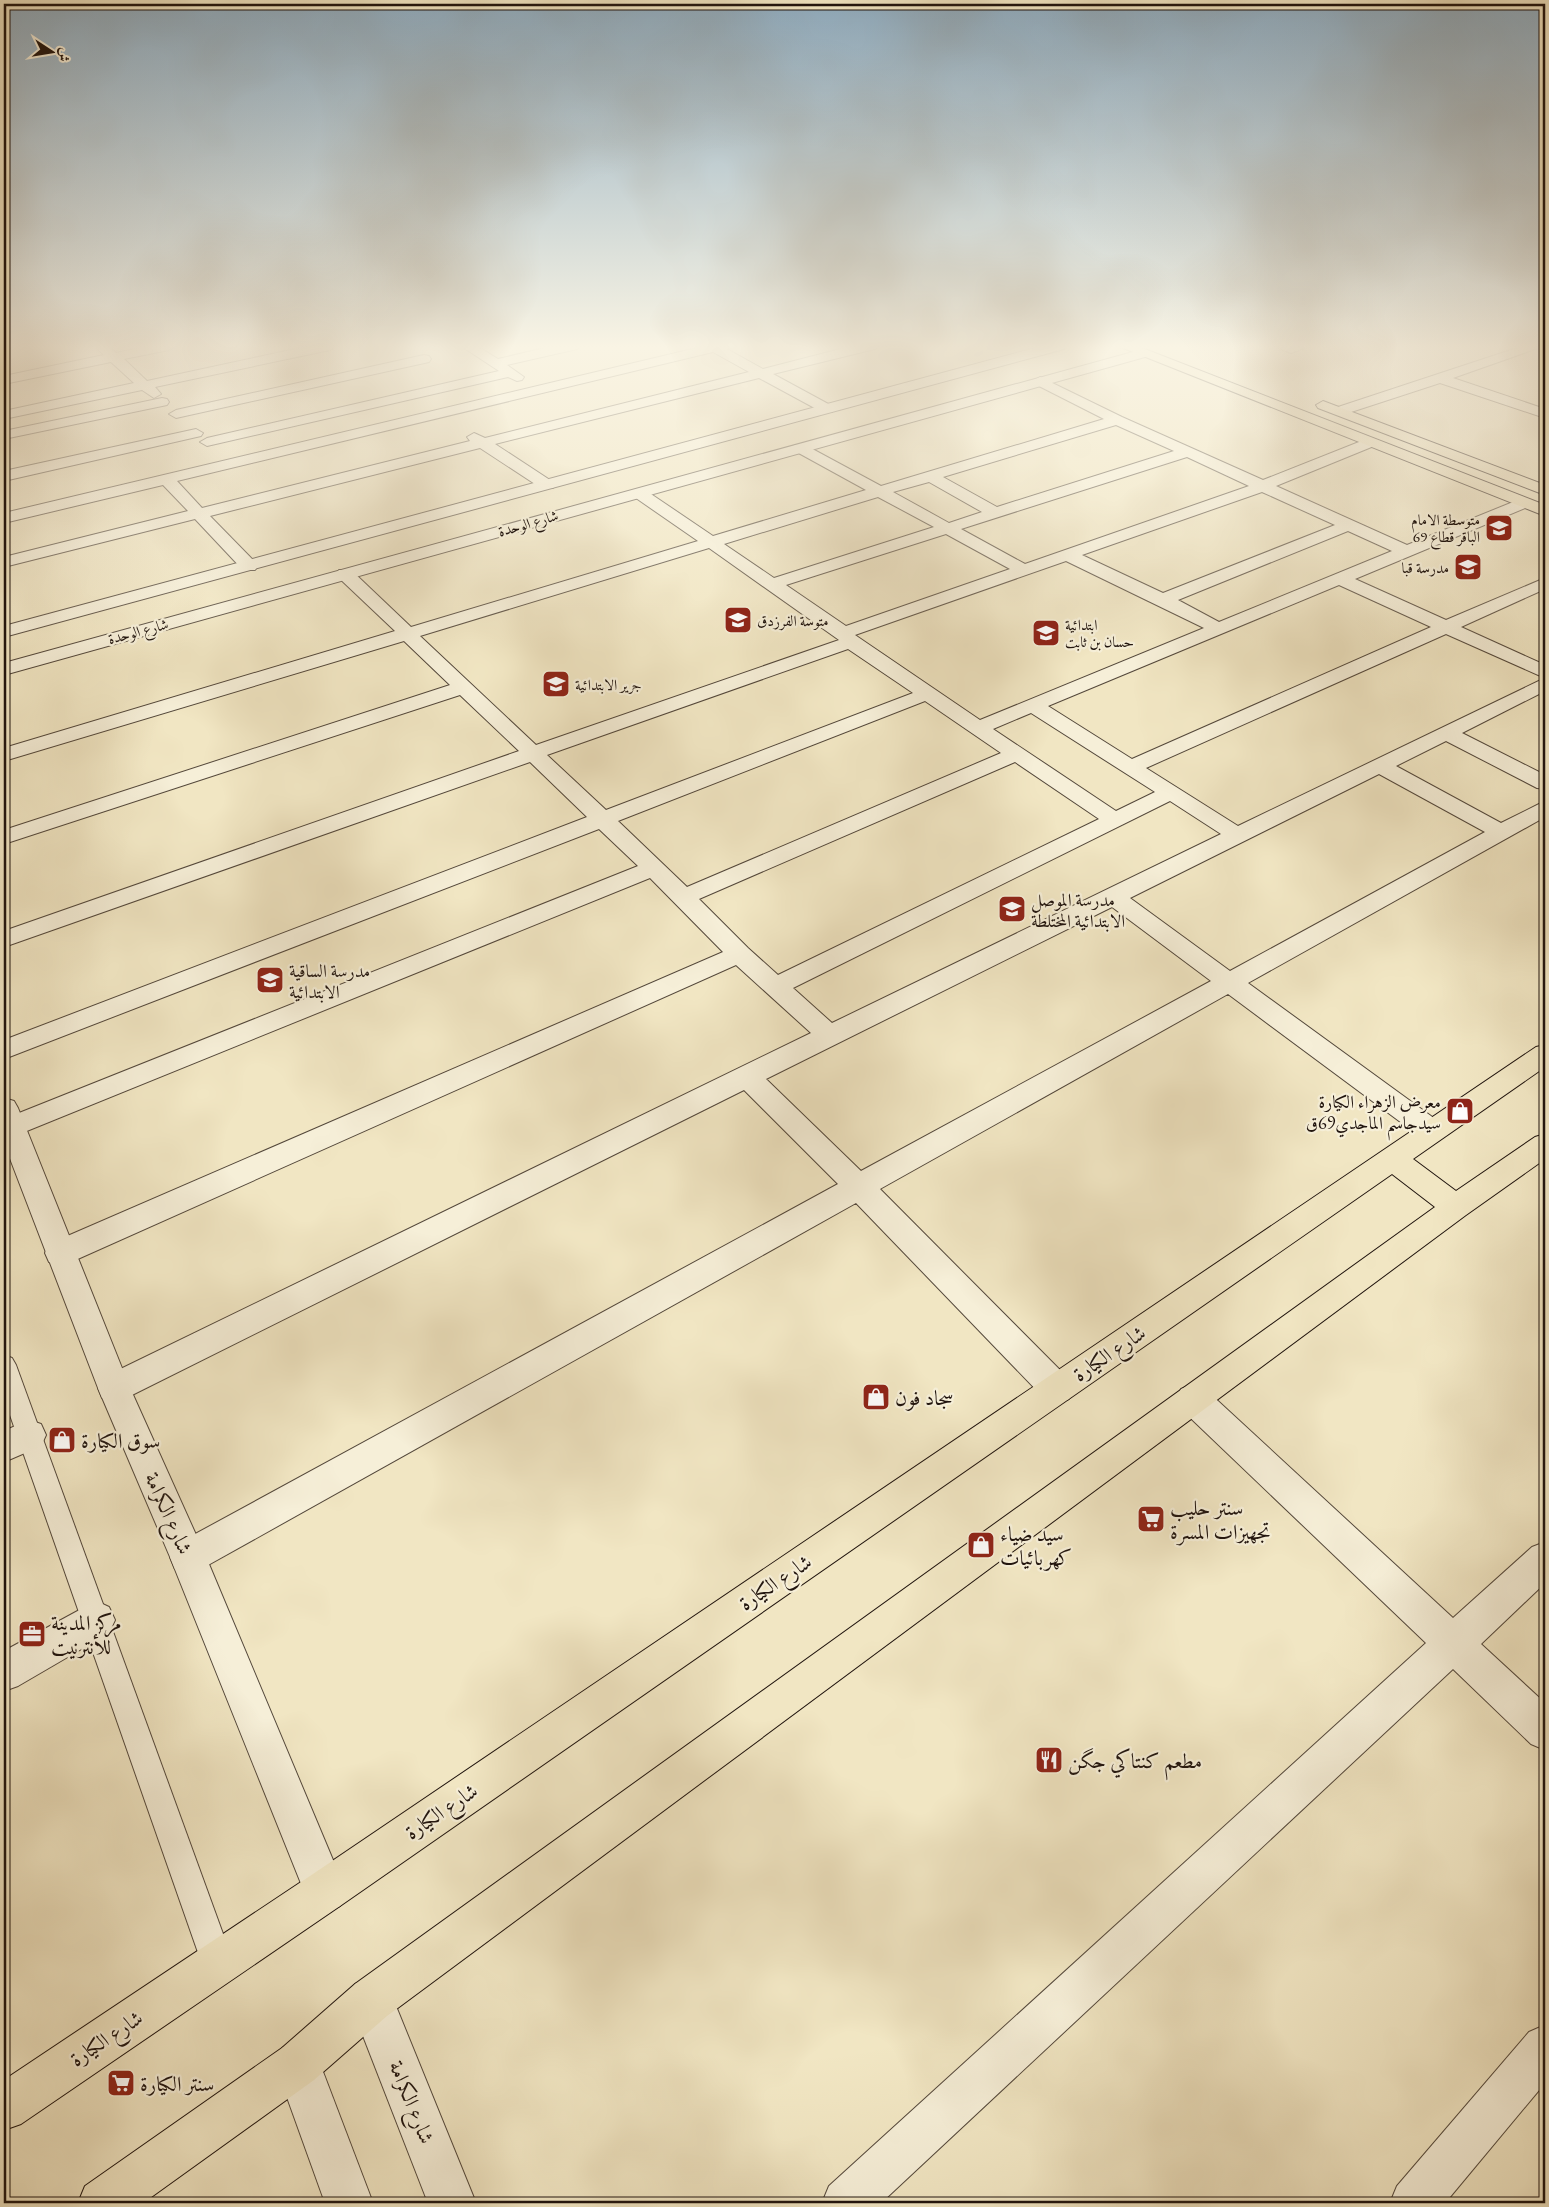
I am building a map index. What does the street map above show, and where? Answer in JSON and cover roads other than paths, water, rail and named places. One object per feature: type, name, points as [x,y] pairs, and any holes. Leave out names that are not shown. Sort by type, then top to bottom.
[{"type":"main road","points":[[1384,449],[1545,511]]},
{"type":"main road","points":[[1439,449],[1545,490]]},
{"type":"main road","name":"شارع الكيارة","points":[[4,2107],[218,1964],[1545,1054]]},
{"type":"main road","points":[[102,2203],[298,2064],[372,2000],[1456,1207],[1545,1146]]},
{"type":"main road","points":[[1392,1159],[1456,1207]]},
{"type":"street","points":[[4,476],[141,449]]},
{"type":"street","points":[[215,449],[231,464]]},
{"type":"street","points":[[4,518],[293,449]]},
{"type":"street","points":[[4,562],[460,449]]},
{"type":"street","points":[[493,449],[547,485]]},
{"type":"street","name":"شارع الوحدة","points":[[4,632],[680,449]]},
{"type":"street","name":"شارع الوحدة","points":[[4,669],[796,449]]},
{"type":"street","points":[[802,449],[1024,570]]},
{"type":"street","points":[[4,755],[1020,449]]},
{"type":"street","points":[[1181,449],[1406,551]]},
{"type":"street","points":[[4,939],[533,753],[847,638],[1024,570],[1263,486],[1354,449]]},
{"type":"street","points":[[772,584],[1188,452]]},
{"type":"street","points":[[930,476],[996,513]]},
{"type":"street","points":[[166,479],[249,566]]},
{"type":"street","points":[[639,492],[927,694],[1114,819]]},
{"type":"street","points":[[505,496],[533,522]]},
{"type":"street","points":[[978,728],[1524,503]]},
{"type":"street","points":[[1163,600],[1349,525]]},
{"type":"street","points":[[1067,555],[1163,600],[1219,630]]},
{"type":"street","points":[[345,574],[684,897],[739,954],[777,986],[830,1036]]},
{"type":"street","points":[[1340,579],[1545,672]]},
{"type":"street","points":[[1131,767],[1545,583]]},
{"type":"street","points":[[114,1388],[1545,684]]},
{"type":"street","points":[[4,837],[464,687]]},
{"type":"street","points":[[4,1050],[927,694]]},
{"type":"street","points":[[1033,706],[1238,835]]},
{"type":"street","points":[[1446,733],[1545,783]]},
{"type":"street","points":[[684,897],[1016,754]]},
{"type":"street","points":[[1380,766],[1501,832]]},
{"type":"street","points":[[777,986],[1172,792]]},
{"type":"street","points":[[188,1557],[1545,808]]},
{"type":"street","points":[[8,1118],[653,868]]},
{"type":"street","points":[[1113,897],[1432,1131]]},
{"type":"street","points":[[60,1252],[739,954]]},
{"type":"street","points":[[748,1077],[860,1187],[1057,1389]]},
{"type":"street","name":"شارع الكرامة","points":[[8,1118],[114,1388],[188,1557],[325,1890]]},
{"type":"street","points":[[4,1365],[16,1441],[96,1620],[218,1964]]},
{"type":"street","points":[[1193,1399],[1545,1730]]},
{"type":"street","points":[[846,2203],[1545,1559]]},
{"type":"street","points":[[4,1672],[96,1620]]},
{"type":"street","name":"شارع الكرامة","points":[[372,2000],[452,2203]]},
{"type":"street","points":[[1414,2203],[1545,2048]]},
{"type":"street","points":[[298,2064],[348,2203]]},
{"type":"place","name":"متوسطة الامام الباقر قطاع 69","points":[[1499,528]]},
{"type":"place","name":"مدرسة قبا","points":[[1468,567]]},
{"type":"place","name":"متوسة الفرزدق","points":[[738,620]]},
{"type":"place","name":"ابتدائية حسان بن ثابت","points":[[1046,633]]},
{"type":"place","name":"جرير الابتدائية","points":[[556,684]]},
{"type":"place","name":"مدرسة الموصل الابتدائية المختلطة","points":[[1012,909]]},
{"type":"place","name":"مدرسة الساقية الابتدائية","points":[[270,980]]},
{"type":"place","name":"معرض الزهراء الكيارة سيدجاسم الماجدي69ق","points":[[1460,1111]]},
{"type":"place","name":"سجاد فون","points":[[876,1397]]},
{"type":"place","name":"سوق الكيارة","points":[[62,1440]]},
{"type":"place","name":"سنتر حليب تجهيزات المسرة","points":[[1151,1519]]},
{"type":"place","name":"سيد ضياء كهربائيات","points":[[981,1545]]},
{"type":"place","name":"مركز المدينة للأنترنيت","points":[[32,1634]]},
{"type":"place","name":"مطعم كنتاكي جگن","points":[[1049,1760]]},
{"type":"place","name":"سنتر الكيارة","points":[[121,2083]]}]
